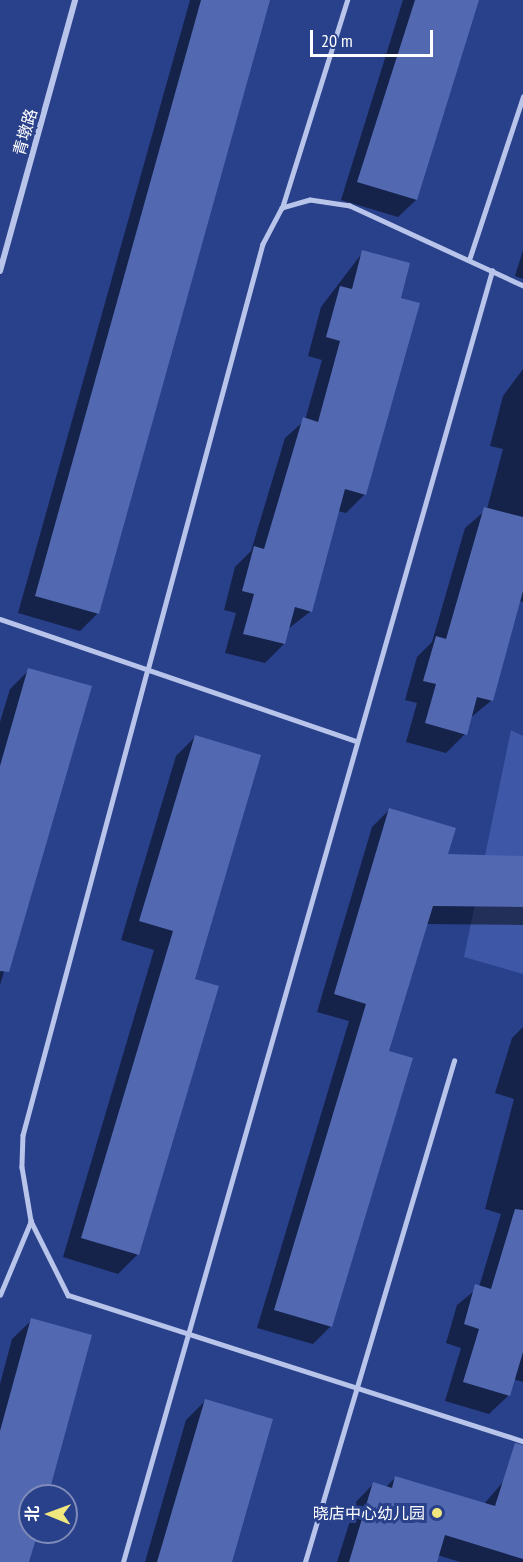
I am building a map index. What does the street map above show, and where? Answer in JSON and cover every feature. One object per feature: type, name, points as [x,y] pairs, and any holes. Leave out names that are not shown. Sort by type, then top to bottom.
[{"type":"street","name":"青墩路","points":[[0,271],[75,0]]},
{"type":"lane","points":[[347,0],[282,208],[263,244],[23,1135],[31,1221],[68,1295],[523,1441]]},
{"type":"lane","points":[[469,261],[523,97]]},
{"type":"lane","points":[[282,208],[310,200],[350,206],[523,285]]},
{"type":"lane","points":[[123,1562],[492,271]]},
{"type":"lane","points":[[0,618],[357,741]]},
{"type":"lane","points":[[305,1562],[454,1061]]},
{"type":"lane","points":[[0,1295],[31,1221]]},
{"type":"shaded area","points":[[511,730],[523,736],[523,974],[464,957]]},
{"type":"building","points":[[201,0],[270,0],[99,614],[35,596]]},
{"type":"building","points":[[415,0],[479,0],[417,200],[357,182]]},
{"type":"building","points":[[362,250],[410,263],[401,298],[420,303],[366,495],[345,489],[312,612],[295,607],[285,644],[243,634],[254,594],[242,591],[254,546],[264,549],[303,417],[318,422],[340,341],[326,337],[340,286],[352,289]]},
{"type":"building","points":[[484,507],[523,517],[523,591],[493,701],[477,697],[467,735],[425,723],[436,684],[423,681],[436,636],[446,639]]},
{"type":"building","points":[[28,668],[92,686],[9,972],[0,971],[0,766]]},
{"type":"building","points":[[195,735],[261,755],[195,979],[219,986],[139,1255],[81,1238],[173,931],[139,921]]},
{"type":"building","points":[[389,808],[456,828],[448,854],[523,856],[523,907],[433,906],[389,1051],[413,1058],[332,1327],[274,1310],[366,1004],[334,994]]},
{"type":"building","points":[[515,1209],[523,1210],[523,1352],[510,1396],[463,1382],[479,1329],[464,1324],[475,1284],[491,1289]]},
{"type":"building","points":[[31,1318],[92,1335],[51,1484],[18,1484],[18,1544],[34,1544],[29,1562],[0,1562],[0,1431]]},
{"type":"building","points":[[205,1399],[273,1419],[232,1562],[157,1562]]},
{"type":"building","points":[[515,1443],[523,1445],[523,1559],[445,1535],[437,1562],[349,1562],[373,1482],[392,1488],[395,1476],[495,1506]]},
{"type":"place","name":"晓店中心幼儿园","points":[[437,1513]]}]
